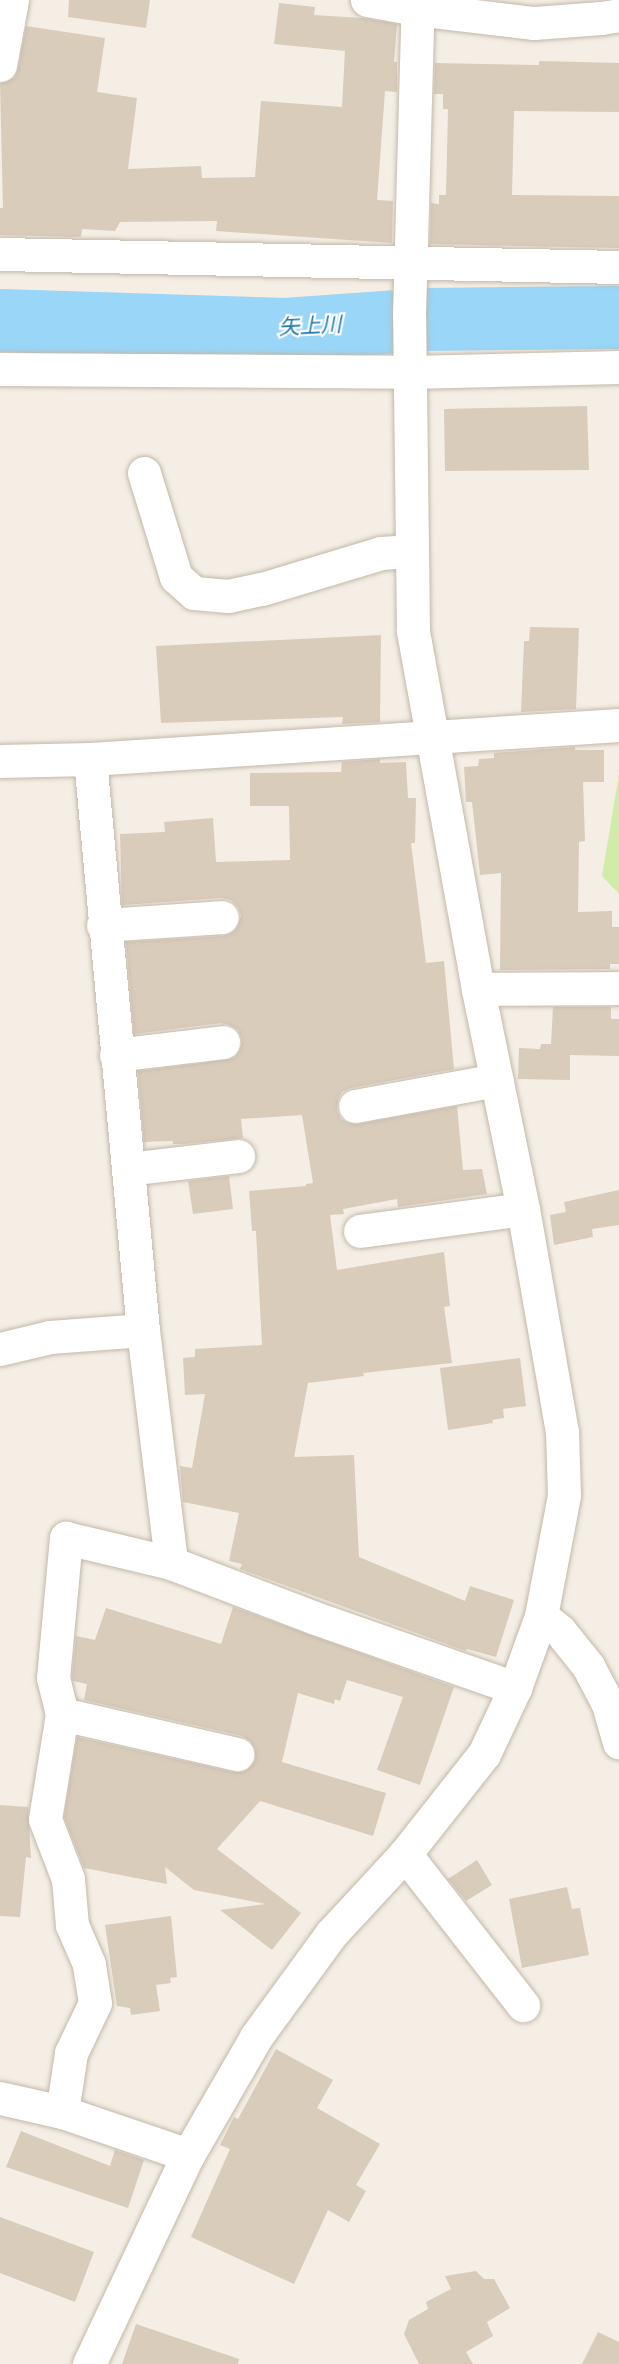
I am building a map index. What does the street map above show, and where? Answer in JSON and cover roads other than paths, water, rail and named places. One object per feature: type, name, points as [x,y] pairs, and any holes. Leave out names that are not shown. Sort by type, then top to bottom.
[{"type":"street","points":[[0,65],[12,0]]},
{"type":"street","points":[[367,0],[417,5],[534,23],[619,15]]},
{"type":"street","points":[[89,2364],[188,2154],[263,2027],[331,1934],[405,1854],[484,1754],[515,1688],[541,1617],[564,1495],[562,1432],[523,1209],[478,988],[412,631],[410,263],[417,5]]},
{"type":"street","points":[[0,254],[619,267]]},
{"type":"street","points":[[0,369],[410,372],[619,367]]},
{"type":"street","points":[[144,473],[176,577],[194,593],[228,596],[262,589],[381,553],[411,551]]},
{"type":"street","points":[[0,761],[90,759],[619,725]]},
{"type":"street","points":[[90,759],[103,925],[143,1330],[171,1563]]},
{"type":"street","points":[[103,925],[222,917]]},
{"type":"street","points":[[478,988],[619,988]]},
{"type":"street","points":[[116,1055],[223,1042]]},
{"type":"street","points":[[355,1106],[497,1080]]},
{"type":"street","points":[[128,1169],[238,1156]]},
{"type":"street","points":[[360,1231],[523,1209]]},
{"type":"street","points":[[0,1349],[50,1337],[143,1330]]},
{"type":"street","points":[[62,2112],[71,2053],[95,2003],[88,1964],[72,1925],[68,1879],[45,1819],[62,1714],[53,1678],[66,1538],[171,1563],[315,1618],[515,1688]]},
{"type":"street","points":[[541,1617],[560,1631],[588,1666],[614,1708],[619,1742]]},
{"type":"street","points":[[62,1714],[237,1754]]},
{"type":"street","points":[[405,1854],[523,2005]]},
{"type":"street","points":[[0,2098],[62,2112],[188,2154]]},
{"type":"waterway","name":"矢上川","points":[[0,320],[285,329],[423,319],[619,317]]}]
